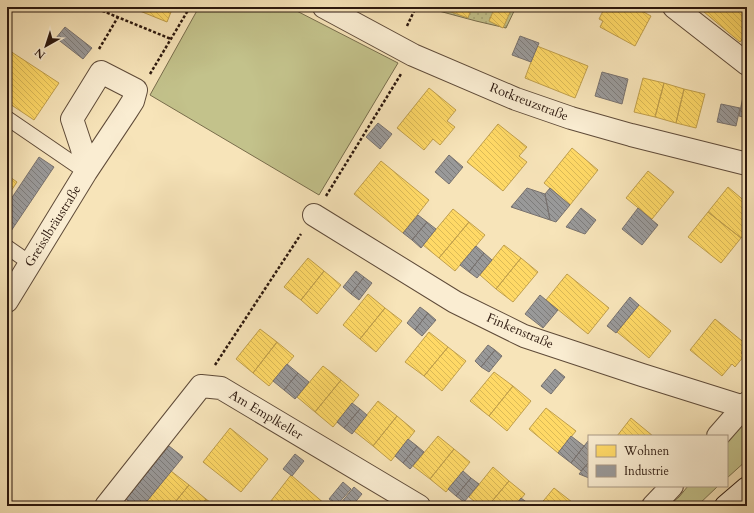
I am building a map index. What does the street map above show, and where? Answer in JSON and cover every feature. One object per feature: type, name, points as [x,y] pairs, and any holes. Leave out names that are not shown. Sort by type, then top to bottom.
[{"type":"street","name":"Rotkreuzstraße","points":[[324,7],[413,55],[516,99],[586,123],[747,164]]},
{"type":"street","points":[[674,7],[747,64]]},
{"type":"street","name":"Greisslbräustraße","points":[[7,301],[86,172],[133,101],[136,90],[101,72],[72,119],[82,149],[86,172]]},
{"type":"street","name":"Finkenstraße","points":[[314,215],[455,302],[524,336],[642,375],[746,405]]},
{"type":"street","name":"Am Emplkeller","points":[[106,506],[201,386],[221,388],[419,506]]},
{"type":"street","points":[[719,435],[746,405]]},
{"type":"street","points":[[653,506],[671,487]]},
{"type":"street","points":[[726,506],[747,488]]},
{"type":"lane","points":[[7,118],[86,172]]},
{"type":"lane","points":[[7,247],[30,263]]},
{"type":"path","points":[[93,7],[171,39]]},
{"type":"path","points":[[136,90],[145,82],[190,7]]},
{"type":"shaded area","points":[[199,7],[289,7],[398,63],[319,195],[150,95]]},
{"type":"shaded area","points":[[424,7],[516,7],[506,28]]},
{"type":"shaded area","points":[[747,419],[747,460],[728,477],[728,441]]},
{"type":"shaded area","points":[[687,487],[717,487],[697,506],[668,506],[679,497]]},
{"type":"building: Wohnen","points":[[130,7],[173,7],[167,22]]},
{"type":"building: Wohnen","points":[[437,7],[472,7],[468,18]]},
{"type":"building: Wohnen","points":[[495,7],[504,7],[511,10],[503,28],[489,21]]},
{"type":"building: Wohnen","points":[[605,7],[634,7],[651,16],[635,46],[600,27],[603,21],[599,19]]},
{"type":"building: Wohnen","points":[[698,7],[747,7],[747,33],[740,42]]},
{"type":"building: Wohnen","points":[[537,46],[588,66],[575,98],[525,78]]},
{"type":"building: Wohnen","points":[[7,49],[59,83],[34,120],[7,102]]},
{"type":"building: Wohnen","points":[[643,78],[664,83],[655,117],[634,112]]},
{"type":"building: Wohnen","points":[[664,83],[684,89],[676,123],[655,117]]},
{"type":"building: Wohnen","points":[[429,88],[456,110],[447,121],[455,127],[440,145],[433,139],[424,150],[397,128]]},
{"type":"building: Wohnen","points":[[684,89],[705,94],[696,128],[676,123]]},
{"type":"building: Wohnen","points":[[498,124],[527,147],[519,156],[527,162],[503,191],[467,162]]},
{"type":"building: Wohnen","points":[[572,148],[598,170],[570,205],[544,183]]},
{"type":"building: Wohnen","points":[[381,161],[429,200],[403,233],[354,194]]},
{"type":"building: Wohnen","points":[[648,171],[674,192],[652,219],[626,198]]},
{"type":"building: Wohnen","points":[[7,175],[17,182],[7,197]]},
{"type":"building: Wohnen","points":[[728,187],[747,203],[747,231],[741,238],[708,212]]},
{"type":"building: Wohnen","points":[[453,209],[469,222],[439,258],[423,245]]},
{"type":"building: Wohnen","points":[[708,212],[741,238],[721,263],[688,237]]},
{"type":"building: Wohnen","points":[[469,222],[485,235],[455,271],[439,258]]},
{"type":"building: Wohnen","points":[[504,245],[521,258],[496,289],[480,275]]},
{"type":"building: Wohnen","points":[[308,258],[324,271],[301,300],[284,287]]},
{"type":"building: Wohnen","points":[[521,258],[538,272],[513,302],[496,289]]},
{"type":"building: Wohnen","points":[[324,271],[341,285],[317,314],[301,300]]},
{"type":"building: Wohnen","points":[[567,274],[609,308],[588,334],[546,300]]},
{"type":"building: Wohnen","points":[[368,294],[385,308],[360,339],[343,325]]},
{"type":"building: Wohnen","points":[[639,305],[671,331],[649,358],[617,332]]},
{"type":"building: Wohnen","points":[[385,308],[402,321],[376,352],[360,339]]},
{"type":"building: Wohnen","points":[[715,319],[747,345],[741,353],[744,356],[735,367],[732,364],[722,376],[690,350]]},
{"type":"building: Wohnen","points":[[260,329],[277,342],[253,373],[236,359]]},
{"type":"building: Wohnen","points":[[429,332],[448,347],[424,376],[405,362]]},
{"type":"building: Wohnen","points":[[277,342],[294,356],[269,386],[253,373]]},
{"type":"building: Wohnen","points":[[448,347],[466,361],[442,391],[424,376]]},
{"type":"building: Wohnen","points":[[323,366],[341,380],[315,412],[297,397]]},
{"type":"building: Wohnen","points":[[494,372],[513,386],[489,416],[470,401]]},
{"type":"building: Wohnen","points":[[341,380],[359,395],[333,427],[315,412]]},
{"type":"building: Wohnen","points":[[513,386],[531,401],[507,431],[489,416]]},
{"type":"building: Wohnen","points":[[378,401],[397,416],[373,446],[354,431]]},
{"type":"building: Wohnen","points":[[546,408],[576,431],[558,453],[529,429]]},
{"type":"building: Wohnen","points":[[397,416],[415,431],[391,461],[373,446]]},
{"type":"building: Wohnen","points":[[631,418],[652,435],[618,435]]},
{"type":"building: Wohnen","points":[[230,428],[268,459],[241,492],[203,462]]},
{"type":"building: Wohnen","points":[[438,436],[454,449],[430,479],[413,466]]},
{"type":"building: Wohnen","points":[[454,449],[470,462],[446,492],[430,479]]},
{"type":"building: Wohnen","points":[[493,467],[509,481],[488,506],[480,506],[469,497]]},
{"type":"building: Wohnen","points":[[171,471],[189,485],[172,506],[143,506]]},
{"type":"building: Wohnen","points":[[291,475],[325,504],[323,506],[267,506]]},
{"type":"building: Wohnen","points":[[509,481],[525,494],[515,506],[488,506]]},
{"type":"building: Wohnen","points":[[189,485],[206,499],[201,506],[172,506]]},
{"type":"building: Wohnen","points":[[554,488],[572,502],[568,506],[539,506]]},
{"type":"building: Wohnen","points":[[206,499],[215,506],[201,506]]},
{"type":"building: Wohnen","points":[[572,502],[577,506],[568,506]]},
{"type":"building: Industrie","points":[[65,27],[92,48],[83,59],[56,38]]},
{"type":"building: Industrie","points":[[520,36],[539,43],[531,62],[512,55]]},
{"type":"building: Industrie","points":[[602,72],[628,79],[622,104],[595,96]]},
{"type":"building: Industrie","points":[[744,92],[747,93],[747,118],[739,116]]},
{"type":"building: Industrie","points":[[721,104],[740,108],[736,126],[717,122]]},
{"type":"building: Industrie","points":[[378,123],[392,134],[380,149],[366,137]]},
{"type":"building: Industrie","points":[[449,155],[463,167],[449,184],[435,172]]},
{"type":"building: Industrie","points":[[39,157],[54,167],[7,237],[7,205]]},
{"type":"building: Industrie","points":[[527,188],[545,194],[550,220],[511,207]]},
{"type":"building: Industrie","points":[[550,188],[570,205],[556,222],[550,220],[545,194]]},
{"type":"building: Industrie","points":[[581,208],[596,220],[585,234],[566,227]]},
{"type":"building: Industrie","points":[[638,208],[658,225],[642,245],[622,229]]},
{"type":"building: Industrie","points":[[418,215],[427,222],[412,240],[403,233]]},
{"type":"building: Industrie","points":[[427,222],[436,229],[421,248],[412,240]]},
{"type":"building: Industrie","points":[[476,246],[484,253],[469,272],[460,265]]},
{"type":"building: Industrie","points":[[484,253],[492,260],[477,278],[469,272]]},
{"type":"building: Industrie","points":[[356,271],[364,277],[351,294],[343,287]]},
{"type":"building: Industrie","points":[[364,277],[372,283],[359,300],[351,294]]},
{"type":"building: Industrie","points":[[540,295],[558,310],[543,328],[525,314]]},
{"type":"building: Industrie","points":[[630,297],[639,305],[616,333],[607,326]]},
{"type":"building: Industrie","points":[[420,307],[428,313],[415,330],[407,323]]},
{"type":"building: Industrie","points":[[428,313],[436,320],[422,336],[415,330]]},
{"type":"building: Industrie","points":[[488,345],[495,350],[481,367],[475,361]]},
{"type":"building: Industrie","points":[[495,350],[502,356],[489,372],[481,367]]},
{"type":"building: Industrie","points":[[287,364],[298,373],[284,390],[273,381]]},
{"type":"building: Industrie","points":[[555,369],[565,377],[551,394],[541,386]]},
{"type":"building: Industrie","points":[[298,373],[309,382],[295,399],[284,390]]},
{"type":"building: Industrie","points":[[352,403],[360,409],[344,428],[337,422]]},
{"type":"building: Industrie","points":[[360,409],[367,415],[352,434],[344,428]]},
{"type":"building: Industrie","points":[[571,436],[584,446],[571,463],[558,453]]},
{"type":"building: Industrie","points":[[408,439],[417,446],[403,463],[395,456]]},
{"type":"building: Industrie","points":[[588,441],[588,463],[581,471],[571,463]]},
{"type":"building: Industrie","points":[[169,446],[183,457],[143,506],[134,506],[126,499]]},
{"type":"building: Industrie","points":[[417,446],[424,452],[410,469],[403,463]]},
{"type":"building: Industrie","points":[[295,454],[304,461],[292,476],[283,469]]},
{"type":"building: Industrie","points":[[588,463],[588,478],[579,474]]},
{"type":"building: Industrie","points":[[463,471],[471,478],[456,496],[448,489]]},
{"type":"building: Industrie","points":[[471,478],[479,484],[464,502],[456,496]]},
{"type":"building: Industrie","points":[[343,482],[351,489],[337,505],[329,499]]},
{"type":"building: Industrie","points":[[354,487],[362,494],[352,506],[343,506],[340,504]]},
{"type":"building: Industrie","points":[[521,498],[529,504],[527,506],[515,506]]}]
